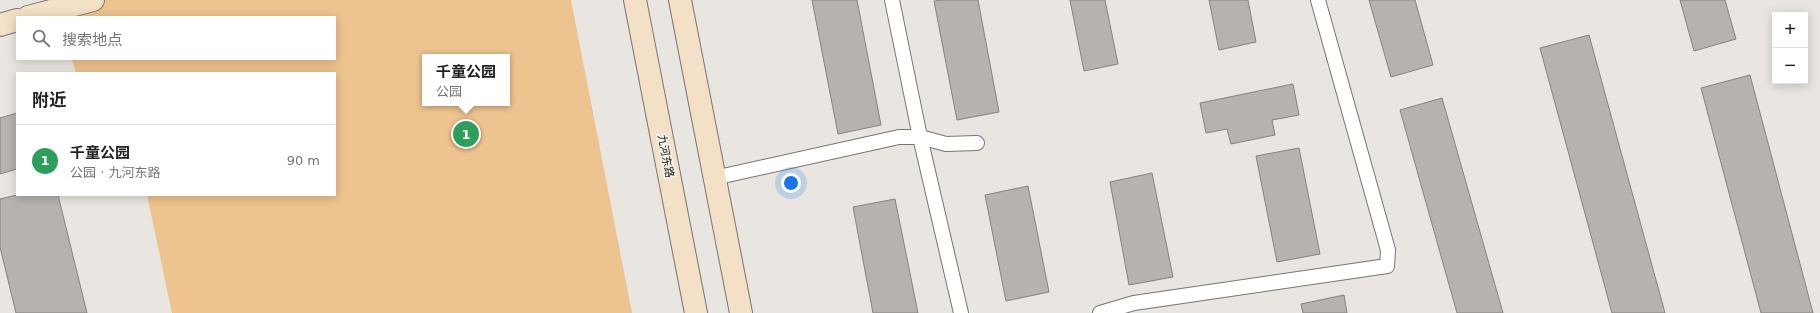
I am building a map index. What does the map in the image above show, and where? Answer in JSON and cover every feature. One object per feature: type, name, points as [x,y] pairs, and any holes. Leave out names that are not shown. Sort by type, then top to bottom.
[{"type":"main road","points":[[32,16],[93,0]]},
{"type":"main road","name":"九河东路","points":[[635,0],[696,313]]},
{"type":"main road","points":[[680,0],[741,313]]},
{"type":"main road","points":[[0,24],[16,20]]},
{"type":"lane","points":[[892,0],[920,137],[961,313]]},
{"type":"lane","points":[[1100,313],[1134,303],[1387,266],[1388,250],[1318,0]]},
{"type":"lane","points":[[714,178],[899,138],[920,137],[946,144],[977,143]]},
{"type":"shaded area","points":[[57,0],[571,0],[632,313],[172,313],[147,196],[336,196],[336,72],[76,72],[72,60],[336,60],[336,16],[61,16]]},
{"type":"building","points":[[812,0],[857,0],[881,125],[838,134]]},
{"type":"building","points":[[978,0],[999,112],[957,120],[934,1]]},
{"type":"building","points":[[1070,0],[1105,0],[1118,64],[1084,71]]},
{"type":"building","points":[[1209,0],[1248,0],[1256,42],[1219,50]]},
{"type":"building","points":[[1369,0],[1415,0],[1433,65],[1391,77]]},
{"type":"building","points":[[1680,0],[1725,0],[1736,39],[1694,51]]},
{"type":"building","points":[[1589,35],[1665,313],[1612,313],[1540,48]]},
{"type":"building","points":[[1750,75],[1813,313],[1761,313],[1701,88]]},
{"type":"building","points":[[1293,84],[1299,115],[1272,120],[1275,135],[1231,144],[1227,129],[1206,133],[1200,103]]},
{"type":"building","points":[[1442,98],[1503,313],[1457,313],[1400,110]]},
{"type":"building","points":[[16,113],[16,169],[0,174],[0,118]]},
{"type":"building","points":[[1299,148],[1320,254],[1277,262],[1256,156]]},
{"type":"building","points":[[1152,173],[1173,277],[1129,285],[1110,182]]},
{"type":"building","points":[[1028,186],[1049,292],[1006,301],[985,195]]},
{"type":"building","points":[[16,195],[58,196],[87,313],[16,313],[0,247],[0,199]]},
{"type":"building","points":[[895,199],[918,313],[873,313],[853,207]]},
{"type":"building","points":[[1344,295],[1347,313],[1303,313],[1301,304]]},
{"type":"place","name":"千童公园","points":[[466,134]]}]
